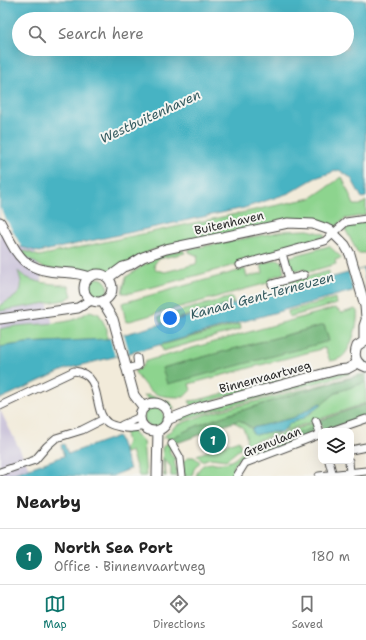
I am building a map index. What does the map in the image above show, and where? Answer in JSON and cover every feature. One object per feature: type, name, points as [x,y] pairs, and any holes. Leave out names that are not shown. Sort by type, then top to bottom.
[{"type":"main road","points":[[0,222],[20,258],[32,268],[67,273],[72,271],[88,279]]},
{"type":"main road","name":"Buitenhaven","points":[[109,280],[122,267],[130,266],[143,257],[166,249],[288,222],[313,224],[325,228],[334,234],[347,249],[356,271],[361,289],[366,319],[364,326],[365,341]]},
{"type":"main road","points":[[99,274],[109,280],[111,292],[105,299],[96,302],[88,297],[84,289],[88,279],[99,274]]},
{"type":"main road","points":[[0,319],[78,308],[88,297]]},
{"type":"main road","points":[[105,299],[113,308],[113,319],[117,336],[134,395],[147,406],[162,405],[167,416],[166,424],[151,429]]},
{"type":"main road","points":[[360,363],[355,349],[365,341]]},
{"type":"main road","name":"Binnenvaartweg","points":[[167,416],[360,363]]},
{"type":"main road","points":[[147,406],[140,417],[151,429],[152,461],[156,476]]},
{"type":"street","points":[[240,265],[325,241],[346,222],[366,219]]},
{"type":"street","points":[[282,253],[289,279]]},
{"type":"street","points":[[272,284],[304,276]]},
{"type":"street","points":[[126,369],[138,366],[137,358]]},
{"type":"street","points":[[0,406],[74,371],[83,372],[92,380],[104,419],[110,424],[132,428],[151,429]]},
{"type":"street","points":[[120,426],[140,417]]},
{"type":"street","points":[[0,472],[36,460],[46,446],[56,438],[82,430],[104,419]]},
{"type":"street","points":[[340,428],[366,419]]},
{"type":"street","points":[[316,421],[318,428]]},
{"type":"street","name":"Grenulaan","points":[[237,476],[244,463],[318,436]]},
{"type":"street","points":[[172,444],[180,458],[182,476]]},
{"type":"street","points":[[354,449],[366,447]]},
{"type":"street","points":[[330,464],[333,475]]},
{"type":"street","points":[[349,464],[353,474]]},
{"type":"street","points":[[319,476],[353,474],[366,471]]},
{"type":"shaded area","points":[[0,187],[33,244],[62,362],[0,379]]},
{"type":"shaded area","points":[[0,410],[33,476],[0,476]]},
{"type":"green space","points":[[342,177],[354,205],[360,205],[366,201],[366,215],[345,219],[335,227],[312,220],[152,250],[112,272],[106,273],[44,268],[21,254],[25,251],[39,256],[311,198]]},
{"type":"green space","points":[[366,221],[366,253],[358,253],[344,227],[346,225]]},
{"type":"green space","points":[[308,230],[325,234],[323,239],[239,262],[239,264],[131,293],[122,293],[126,277],[140,267],[166,254],[183,250],[185,253],[158,259],[154,265],[156,270],[165,272],[196,264],[198,256],[189,252],[189,249],[284,231]]},
{"type":"green space","points":[[329,246],[342,258],[335,260],[336,264],[305,273],[304,269],[290,271],[286,258]]},
{"type":"green space","points":[[278,259],[282,262],[284,273],[270,278],[271,282],[126,322],[122,303],[245,269],[247,277],[263,273],[261,264]]},
{"type":"green space","points":[[18,271],[35,281],[69,286],[72,296],[65,300],[0,311],[0,305],[16,296],[21,289]]},
{"type":"green space","points":[[329,271],[329,277],[282,290],[281,284]]},
{"type":"green space","points":[[98,278],[105,281],[108,288],[105,295],[98,298],[91,295],[88,288],[91,281]]},
{"type":"green space","points":[[232,297],[234,303],[160,323],[158,317]]},
{"type":"green space","points":[[336,298],[337,304],[289,317],[288,311]]},
{"type":"green space","points":[[335,308],[342,313],[355,309],[357,311],[356,327],[348,350],[336,360],[330,361],[325,348],[189,384],[191,390],[184,397],[159,395],[149,390],[134,371],[140,369],[146,361]],"holes":[[[324,325],[329,341],[162,368]]]},
{"type":"green space","points":[[90,311],[99,314],[107,329],[107,339],[26,343],[0,347],[0,329],[64,322],[75,319]]},
{"type":"green space","points":[[240,324],[241,329],[163,351],[161,345]]},
{"type":"green space","points":[[324,325],[329,341],[167,384],[162,368]]},
{"type":"green space","points":[[328,366],[327,368],[192,406],[189,401],[198,400]]},
{"type":"green space","points":[[348,370],[350,374],[204,413],[181,421],[181,417],[193,412]]},
{"type":"green space","points":[[366,373],[366,375],[311,389],[223,416],[189,429],[168,440],[168,437],[162,438],[177,425],[207,414]]},
{"type":"green space","points":[[366,375],[366,382],[337,392],[322,404],[320,403],[293,418],[252,428],[239,420],[180,442],[172,443],[168,440],[189,429],[223,416],[311,389]]},
{"type":"green space","points":[[366,382],[366,403],[282,432],[290,423],[307,416],[337,392]]},
{"type":"green space","points":[[148,395],[170,402],[175,409],[159,404],[144,396]]},
{"type":"green space","points":[[366,404],[366,416],[332,428],[322,428],[319,421]]},
{"type":"green space","points":[[154,407],[161,410],[164,417],[161,424],[154,427],[147,424],[144,417],[147,410]]},
{"type":"green space","points":[[239,420],[259,434],[268,432],[279,433],[246,444],[244,430],[236,423],[232,422]]},
{"type":"green space","points":[[316,422],[318,426],[249,451],[247,446]]},
{"type":"green space","points":[[318,426],[317,433],[253,457],[250,455],[249,451]]},
{"type":"green space","points":[[124,429],[133,430],[135,435],[143,441],[146,476],[139,476],[131,451],[125,453],[124,448],[127,443]]},
{"type":"green space","points":[[239,440],[241,448],[226,460],[210,458],[202,461],[197,455]]},
{"type":"green space","points":[[167,442],[172,448],[169,450],[173,458],[177,457],[174,460],[176,469],[179,468],[180,470],[176,470],[176,476],[171,476],[171,467],[164,459],[166,476],[164,476],[162,448]]},
{"type":"green space","points":[[245,448],[245,455],[237,460],[233,468],[236,469],[234,476],[196,476],[205,464],[231,461]]},
{"type":"green space","points":[[188,457],[194,457],[200,462],[194,469],[192,476],[184,476],[183,462]]},
{"type":"water","name":"Westbuitenhaven","points":[[0,0],[366,0],[366,197],[362,198],[351,178],[339,170],[315,178],[289,193],[244,208],[39,252],[21,247],[8,224],[0,228]]},
{"type":"water","points":[[366,268],[366,287],[141,350],[66,369],[0,399],[0,347],[26,343],[107,339]]},
{"type":"water","points":[[320,403],[322,404],[302,419],[290,423],[282,432],[268,432],[255,435],[252,432],[252,428],[293,418]]},
{"type":"water","points":[[118,436],[130,469],[112,476],[6,476],[64,456],[61,445],[64,444],[68,454]]},
{"type":"pier","points":[[0,208],[21,246],[19,248],[0,230]]},
{"type":"pier","points":[[363,269],[366,287],[353,291],[349,273]]},
{"type":"pier","points":[[124,334],[129,352],[115,356],[110,338]]},
{"type":"place","name":"North Sea Port","points":[[213,440]]},
{"type":"water label","name":"Kanaal Gent-Terneuzen","points":[[262,295]]}]
